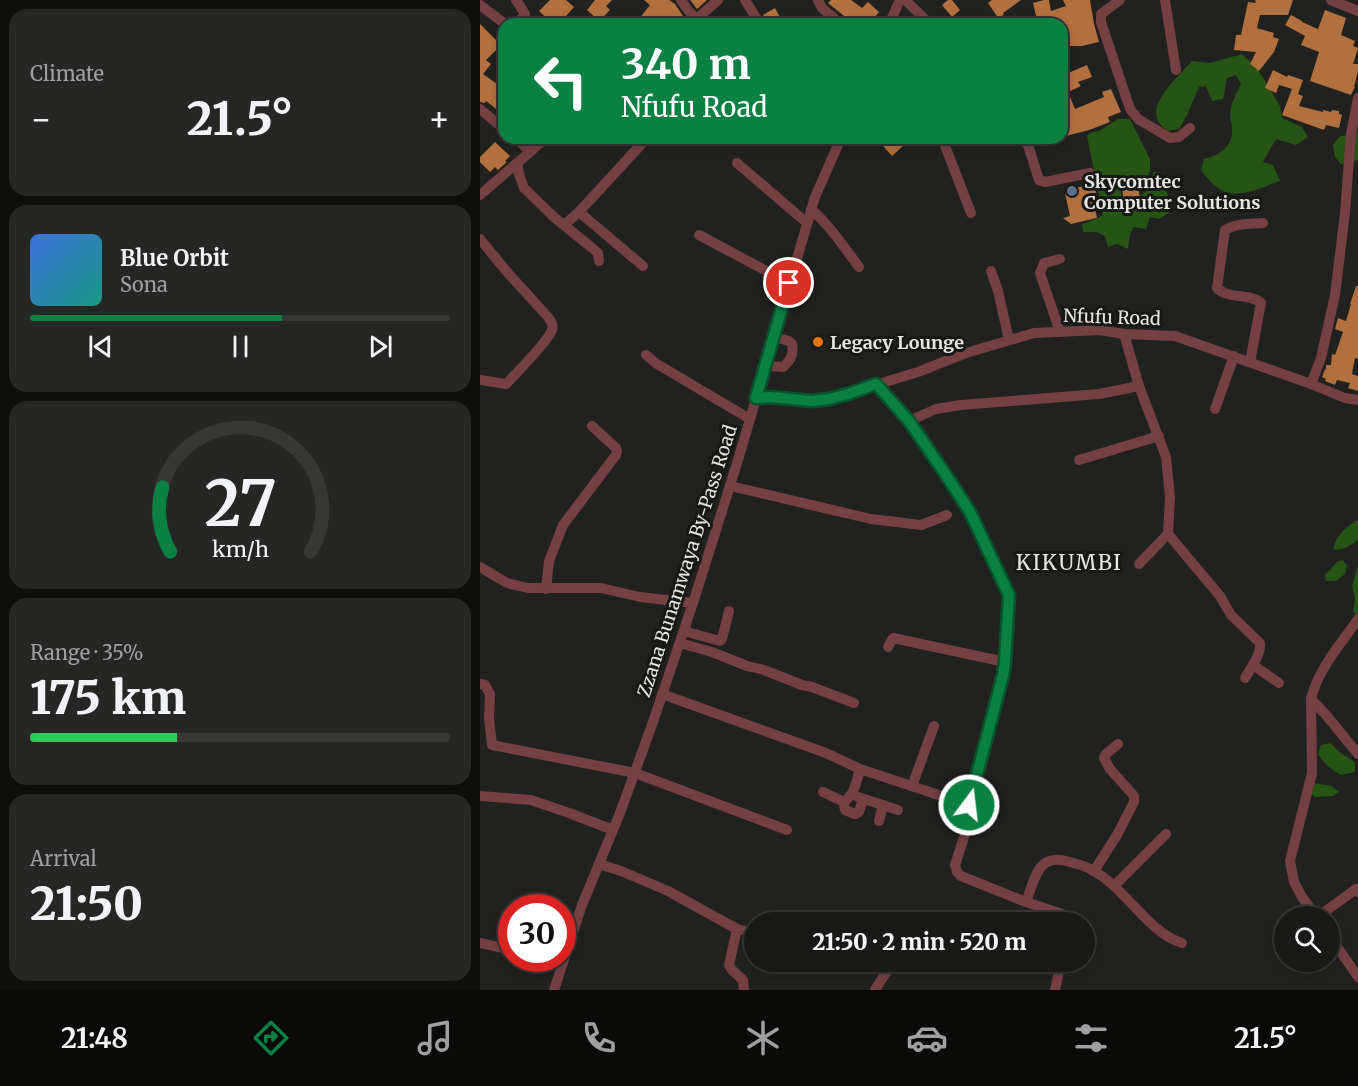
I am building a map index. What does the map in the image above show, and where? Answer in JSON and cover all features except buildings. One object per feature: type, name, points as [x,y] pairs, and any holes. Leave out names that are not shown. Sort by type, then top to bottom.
[{"type":"street","points":[[516,0],[525,14],[522,18]]},
{"type":"street","points":[[681,0],[692,18]]},
{"type":"street","points":[[698,18],[718,0]]},
{"type":"street","points":[[745,0],[756,18]]},
{"type":"street","points":[[818,0],[822,8],[834,18]]},
{"type":"street","points":[[894,18],[902,0],[923,18]]},
{"type":"street","points":[[1120,0],[1101,14],[1101,22],[1131,109],[1138,119],[1170,138],[1179,137],[1190,128]]},
{"type":"street","points":[[1165,0],[1176,70]]},
{"type":"street","points":[[1331,0],[1358,11]]},
{"type":"street","points":[[480,5],[498,19]]},
{"type":"street","points":[[1311,384],[1321,358],[1335,295],[1345,213],[1351,134],[1358,98]]},
{"type":"street","points":[[480,109],[498,124]]},
{"type":"street","points":[[522,144],[530,151]]},
{"type":"street","points":[[480,195],[539,144]]},
{"type":"street","points":[[564,225],[579,212],[641,144]]},
{"type":"street","name":"Zzana Bunamwaya By-Pass Road","points":[[576,923],[635,773],[680,643],[730,486],[811,209],[838,144]]},
{"type":"street","points":[[944,144],[971,213]]},
{"type":"street","points":[[1027,144],[1039,180],[1045,182],[1090,173]]},
{"type":"street","points":[[517,163],[524,188],[539,204],[598,253],[599,261]]},
{"type":"street","points":[[737,163],[807,223]]},
{"type":"street","points":[[811,209],[859,267]]},
{"type":"street","points":[[579,212],[643,266]]},
{"type":"street","points":[[1250,362],[1261,303],[1254,297],[1223,293],[1216,288],[1225,230],[1231,226],[1263,223]]},
{"type":"street","points":[[699,235],[789,283]]},
{"type":"street","points":[[480,238],[548,317],[553,329],[506,384],[480,380]]},
{"type":"street","points":[[1060,259],[1044,263],[1040,273],[1060,332]]},
{"type":"street","points":[[991,271],[1009,340]]},
{"type":"street","name":"Nfufu Road","points":[[756,398],[812,401],[829,399],[918,372],[966,352],[1034,333],[1100,330],[1124,334],[1175,336],[1345,398],[1358,400]]},
{"type":"street","points":[[1124,334],[1139,386],[1166,458],[1170,497],[1168,534],[1139,564]]},
{"type":"street","points":[[765,366],[783,368],[792,357],[792,344],[774,337]]},
{"type":"street","points":[[646,355],[657,364],[750,419]]},
{"type":"street","points":[[1215,409],[1234,356]]},
{"type":"street","points":[[876,384],[909,421],[970,512],[1009,595],[1005,662],[969,805],[969,822],[955,865],[957,872],[961,876],[1056,912]]},
{"type":"street","points":[[909,421],[936,409],[961,405],[1100,394],[1139,386]]},
{"type":"street","points":[[546,589],[549,561],[563,525],[616,455],[616,448],[592,426]]},
{"type":"street","points":[[1079,460],[1159,436]]},
{"type":"street","points":[[730,486],[871,519],[921,525],[947,515]]},
{"type":"street","points":[[1168,534],[1220,596],[1231,615],[1260,643],[1260,649],[1245,678]]},
{"type":"street","points":[[480,567],[507,583],[528,588],[601,588],[640,597],[693,603]]},
{"type":"street","points":[[684,631],[720,641],[729,611]]},
{"type":"street","points":[[1310,906],[1294,882],[1290,861],[1312,773],[1311,699],[1313,690],[1331,655],[1358,619]]},
{"type":"street","points":[[888,647],[892,638],[930,649],[1005,662]]},
{"type":"street","points":[[680,643],[704,649],[854,703]]},
{"type":"street","points":[[1253,665],[1279,683]]},
{"type":"street","points":[[480,684],[485,686],[490,694],[489,718],[492,746],[635,773],[787,830]]},
{"type":"street","points":[[662,694],[826,753],[860,768],[969,805]]},
{"type":"street","points":[[1311,699],[1358,754]]},
{"type":"street","points":[[912,786],[934,726]]},
{"type":"street","points":[[1094,871],[1117,835],[1134,802],[1134,796],[1110,769],[1104,758],[1118,744]]},
{"type":"street","points":[[860,768],[844,810],[855,814],[859,812],[863,799]]},
{"type":"street","points":[[823,792],[863,799],[898,810]]},
{"type":"street","points":[[480,796],[531,800],[613,830]]},
{"type":"street","points":[[879,821],[883,805]]},
{"type":"street","points":[[1114,886],[1166,834]]},
{"type":"street","points":[[1026,902],[1043,864],[1054,859],[1066,860],[1094,871],[1114,886],[1166,936],[1182,943]]},
{"type":"street","points":[[599,864],[668,891],[744,931]]},
{"type":"street","points":[[1332,906],[1357,889]]},
{"type":"street","points":[[737,929],[729,965],[743,980],[744,990]]},
{"type":"street","points":[[480,943],[498,947]]},
{"type":"street","points":[[1340,951],[1358,977]]},
{"type":"street","name":"Zzana Bunamwaya By-Pass Road","points":[[554,990],[560,972]]},
{"type":"street","points":[[875,990],[886,972]]},
{"type":"street","points":[[1055,990],[1059,972]]},
{"type":"green space","points":[[1242,54],[1257,68],[1280,106],[1282,118],[1302,127],[1308,137],[1296,145],[1276,139],[1263,162],[1273,165],[1280,181],[1238,194],[1225,192],[1218,188],[1201,170],[1204,159],[1221,152],[1231,139],[1231,108],[1241,84],[1236,75],[1227,78],[1223,99],[1212,101],[1206,86],[1199,87],[1179,129],[1168,131],[1159,123],[1156,114],[1163,95],[1192,61],[1210,63]]},
{"type":"green space","points":[[1118,119],[1130,119],[1150,159],[1150,171],[1146,181],[1134,180],[1120,185],[1122,198],[1134,202],[1153,185],[1153,172],[1158,172],[1166,188],[1172,211],[1159,219],[1150,217],[1146,229],[1134,227],[1130,234],[1128,249],[1117,244],[1108,247],[1105,236],[1096,232],[1083,232],[1082,224],[1103,215],[1087,136]]},
{"type":"green space","points":[[1358,130],[1358,160],[1341,164],[1335,157],[1333,145],[1340,136],[1357,134]]},
{"type":"green space","points":[[1358,521],[1358,540],[1343,549],[1333,549],[1341,533]]},
{"type":"green space","points":[[1342,560],[1347,565],[1345,574],[1336,581],[1326,581],[1325,575],[1337,562]]},
{"type":"green space","points":[[1358,565],[1358,615],[1353,612],[1355,598],[1352,586]]},
{"type":"green space","points":[[1330,743],[1355,762],[1355,772],[1341,775],[1323,761],[1318,754],[1321,745]]},
{"type":"green space","points":[[1314,783],[1332,786],[1339,792],[1333,796],[1315,797],[1312,794]]},
{"type":"place","name":"Skycomtec Computer Solutions","points":[[1072,191]]},
{"type":"place","name":"Legacy Lounge","points":[[818,342]]},
{"type":"district","name":"KIKUMBI","points":[[1069,562]]},
{"type":"route","points":[[789,283],[756,398],[812,401],[848,394],[876,384],[909,421],[970,512],[1009,595],[1003,675],[969,805]]}]
